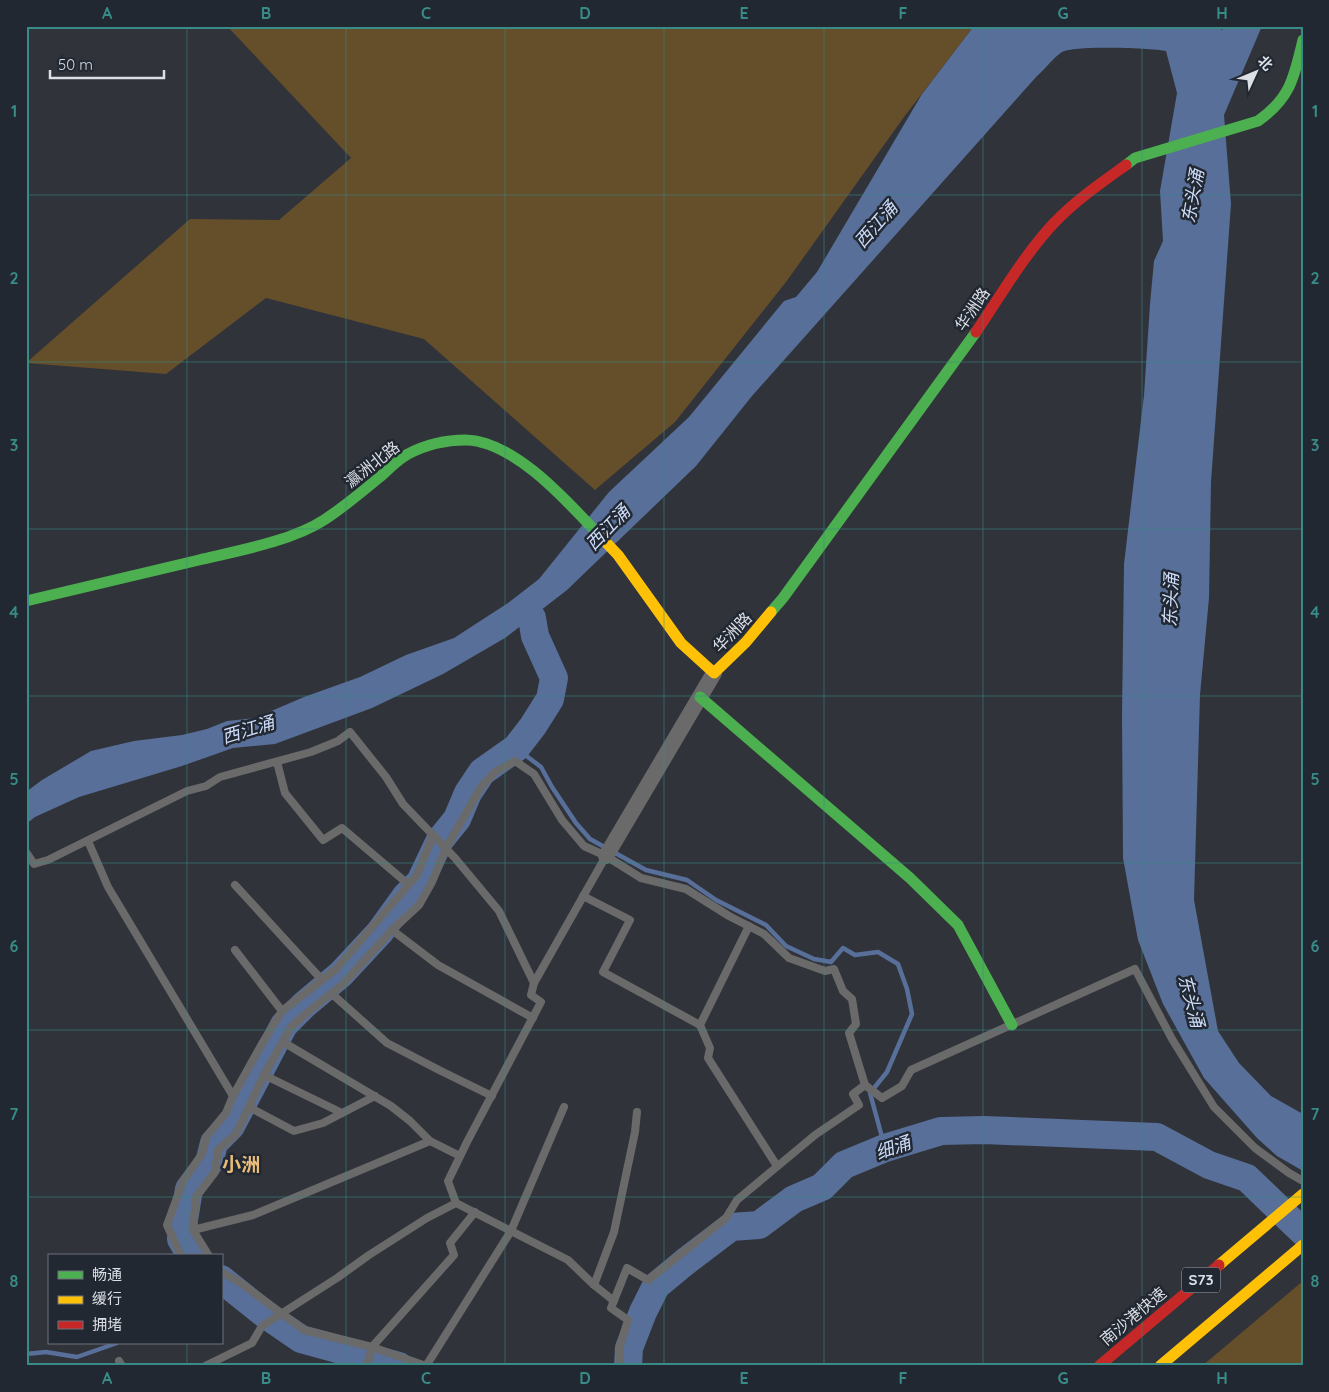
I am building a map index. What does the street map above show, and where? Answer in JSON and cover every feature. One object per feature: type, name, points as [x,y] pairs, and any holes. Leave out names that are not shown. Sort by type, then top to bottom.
[{"type":"main road","name":"华洲路","points":[[714,673],[746,642],[783,598],[968,343],[1034,247],[1054,223],[1085,194],[1135,158],[1258,121],[1273,112],[1283,100],[1292,82],[1303,40]]},
{"type":"main road","name":"瀛洲北路","points":[[26,601],[250,548],[292,535],[310,528],[343,506],[406,455],[448,441],[467,440],[487,443],[506,450],[558,492],[618,556],[681,642],[714,673]]},
{"type":"main road","points":[[700,697],[910,878],[958,925],[1012,1025]]},
{"type":"main road","name":"南沙港快速","points":[[1099,1366],[1303,1194]]},
{"type":"main road","name":"S73","points":[[1160,1366],[1303,1245]]},
{"type":"street","points":[[606,856],[714,673]]},
{"type":"lane","points":[[26,852],[34,864],[48,860],[187,791],[206,786],[220,777],[311,752],[338,741],[350,732],[386,777],[403,804],[446,848],[499,911],[534,984]]},
{"type":"lane","points":[[208,1254],[193,1230],[196,1196],[215,1172],[218,1150],[236,1134],[264,1075],[291,1028],[343,984],[392,930],[420,905],[446,848],[481,787],[494,772],[516,761],[534,774],[562,820],[584,846],[606,856],[641,878],[686,889],[729,916],[764,934],[789,958],[825,971],[834,969],[843,991],[852,999],[856,1024],[849,1033],[865,1086],[882,1098],[902,1086],[911,1070],[1135,969],[1172,1039],[1214,1107],[1255,1148],[1288,1173],[1303,1181]]},
{"type":"lane","points":[[278,762],[286,793],[323,840],[342,828],[408,884]]},
{"type":"lane","points":[[180,1254],[167,1225],[183,1181],[202,1154],[206,1138],[226,1113],[262,1042],[282,1011],[336,969],[417,874],[433,835]]},
{"type":"lane","points":[[88,841],[108,888],[233,1096]]},
{"type":"lane","points":[[606,856],[534,984],[531,995],[541,1002],[448,1181],[456,1203],[568,1260],[614,1301]]},
{"type":"lane","points":[[235,885],[322,980]]},
{"type":"lane","points":[[582,896],[630,920],[603,972],[700,1025],[710,1048],[708,1058],[777,1166]]},
{"type":"lane","points":[[700,1025],[749,926]]},
{"type":"lane","points":[[392,930],[438,965],[533,1018]]},
{"type":"lane","points":[[235,950],[282,1011]]},
{"type":"lane","points":[[331,994],[388,1043],[492,1096]]},
{"type":"lane","points":[[283,1042],[391,1106],[410,1121],[430,1141],[460,1156]]},
{"type":"lane","points":[[264,1075],[342,1113]]},
{"type":"lane","points":[[620,1366],[620,1346],[628,1320],[611,1308],[627,1268],[648,1280],[726,1218],[737,1200],[777,1166],[815,1135],[858,1105],[853,1094],[865,1086]]},
{"type":"lane","points":[[249,1107],[294,1131],[323,1123],[375,1096]]},
{"type":"lane","points":[[222,1273],[238,1281],[304,1330],[372,1347],[426,1366],[511,1231],[564,1107]]},
{"type":"lane","points":[[594,1285],[614,1232],[635,1132],[637,1112]]},
{"type":"lane","points":[[193,1230],[253,1215],[430,1141]]},
{"type":"lane","points":[[205,1366],[252,1343],[262,1326],[282,1312],[427,1218],[456,1203]]},
{"type":"lane","points":[[367,1366],[372,1347],[454,1255],[450,1243],[475,1212]]},
{"type":"shaded area","points":[[227,26],[974,26],[904,117],[786,282],[675,422],[595,490],[424,339],[266,298],[166,374],[26,363],[190,219],[279,220],[351,158]]},
{"type":"shaded area","points":[[1303,1281],[1303,1366],[1202,1366]]},
{"type":"water","points":[[974,26],[1218,26],[1222,30],[1226,26],[1262,26],[1224,115],[1231,204],[1211,482],[1209,598],[1200,695],[1194,900],[1218,1031],[1239,1063],[1271,1096],[1303,1114],[1303,1171],[1277,1156],[1257,1138],[1204,1078],[1163,1004],[1138,940],[1123,858],[1124,564],[1144,395],[1154,261],[1163,241],[1160,191],[1177,93],[1166,51],[1130,48],[1081,48],[1062,52],[1055,57],[752,396],[696,466],[567,590],[505,638],[443,674],[372,708],[275,744],[233,748],[182,766],[79,797],[35,817],[26,824],[26,792],[42,780],[91,751],[134,741],[182,735],[207,729],[227,721],[255,718],[304,697],[360,677],[406,655],[454,638],[508,603],[539,579],[609,492],[689,417],[784,301],[796,297],[817,272],[922,94]]},
{"type":"waterway","points":[[190,1254],[181,1239],[189,1189],[209,1163],[214,1143],[231,1126],[284,1025],[304,1005],[341,974],[380,932],[406,896],[420,882],[440,840],[457,819],[468,793],[482,772],[516,748],[550,699],[554,678],[535,636],[532,618]]},
{"type":"waterway","points":[[516,748],[541,767],[576,823],[590,839],[646,870],[687,880],[716,900],[766,925],[786,946],[814,959],[831,962],[843,948],[855,955],[878,952],[898,964],[907,989],[912,1014],[887,1072],[870,1093],[885,1148]]},
{"type":"waterway","name":"细涌","points":[[628,1366],[629,1348],[643,1312],[656,1286],[731,1227],[759,1225],[794,1199],[822,1187],[844,1165],[885,1148],[941,1131],[984,1130],[1157,1137],[1209,1165],[1247,1178],[1303,1232]]},
{"type":"waterway","points":[[222,1280],[266,1315],[301,1339],[399,1366]]},
{"type":"waterway","points":[[26,1354],[46,1352],[77,1357],[114,1344]]},
{"type":"traffic: fast","points":[[1126,165],[1135,158],[1258,121],[1278,104],[1290,86],[1303,40]]},
{"type":"traffic: fast","points":[[771,612],[976,332]]},
{"type":"traffic: fast","points":[[26,601],[247,549],[296,534],[339,510],[404,456],[429,446],[451,441],[466,440],[484,443],[503,450],[521,461],[555,490],[598,534]]},
{"type":"traffic: fast","points":[[700,697],[910,878],[958,925],[1012,1025]]},
{"type":"traffic: slow","points":[[598,534],[618,555],[681,643],[714,673],[746,642],[771,612]]},
{"type":"traffic: slow","points":[[1219,1265],[1303,1194]]},
{"type":"traffic: slow","points":[[1160,1366],[1303,1245]]},
{"type":"traffic: jam","points":[[976,332],[1043,235],[1080,199],[1126,165]]},
{"type":"traffic: jam","points":[[1099,1366],[1219,1265]]},
{"type":"district","name":"小洲","points":[[241,1164]]},
{"type":"water label","name":"东头涌","points":[[1193,196]]},
{"type":"water label","name":"西江涌","points":[[876,225]]},
{"type":"water label","name":"西江涌","points":[[608,528]]},
{"type":"water label","name":"东头涌","points":[[1171,600]]},
{"type":"water label","name":"西江涌","points":[[248,730]]},
{"type":"water label","name":"东头涌","points":[[1191,1001]]}]
